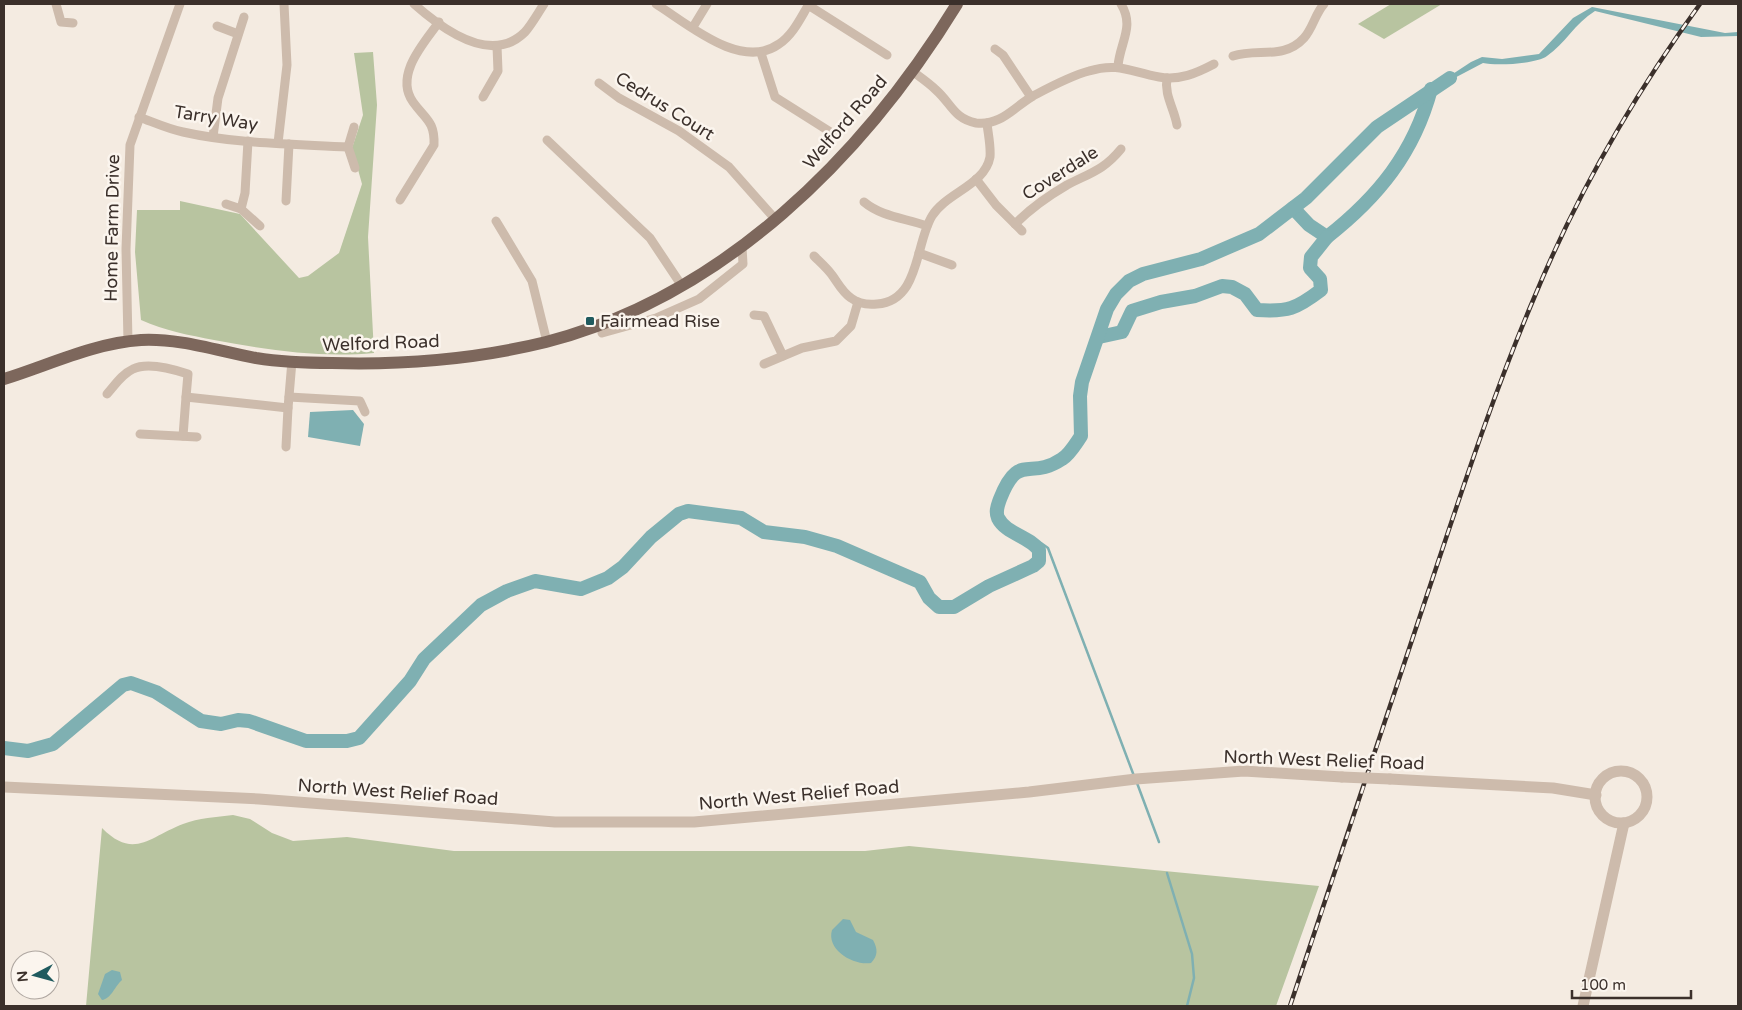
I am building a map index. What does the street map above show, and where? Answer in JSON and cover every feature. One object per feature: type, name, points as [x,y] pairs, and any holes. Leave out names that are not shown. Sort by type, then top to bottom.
[{"type":"main road","name":"Welford Road","points":[[4,379],[82,352],[128,342],[157,340],[258,358],[292,362],[366,363],[456,358],[496,353],[547,342],[588,329],[648,304],[682,286],[742,247],[776,220],[852,144],[912,71],[956,4]]},
{"type":"street","points":[[56,4],[61,22],[73,22]]},
{"type":"street","name":"Home Farm Drive","points":[[128,342],[126,317],[127,182],[130,145],[180,4]]},
{"type":"street","points":[[278,143],[287,65],[284,4]]},
{"type":"street","points":[[414,4],[438,22],[471,42],[497,46],[517,38],[525,32],[544,4]]},
{"type":"street","points":[[656,4],[725,46],[743,53],[761,53],[773,48],[785,39],[809,4],[887,55]]},
{"type":"street","points":[[693,27],[708,4]]},
{"type":"street","points":[[1118,66],[1119,53],[1128,26],[1127,16],[1121,4]]},
{"type":"street","points":[[1233,56],[1248,53],[1278,53],[1292,48],[1309,32],[1324,4]]},
{"type":"street","points":[[213,137],[218,98],[244,17]]},
{"type":"street","points":[[400,200],[434,145],[434,130],[430,122],[413,102],[407,84],[410,66],[438,22]]},
{"type":"street","points":[[217,26],[238,34]]},
{"type":"street","points":[[483,97],[498,71],[497,46]]},
{"type":"street","points":[[995,49],[1003,55],[1031,97]]},
{"type":"street","points":[[761,53],[775,97],[832,133]]},
{"type":"street","points":[[912,71],[937,90],[957,115],[976,123],[987,123],[1003,118],[1031,97],[1084,72],[1118,66],[1166,78],[1191,75],[1214,64]]},
{"type":"street","points":[[1166,78],[1166,93],[1174,109],[1177,125]]},
{"type":"street","name":"Cedrus Court","points":[[599,83],[619,98],[679,130],[729,167],[776,220]]},
{"type":"street","name":"Tarry Way","points":[[139,117],[173,130],[213,137],[348,147]]},
{"type":"street","points":[[814,256],[832,275],[842,290],[858,302],[880,304],[888,302],[901,293],[910,282],[927,226],[942,204],[976,179],[985,168],[990,157],[987,123]]},
{"type":"street","points":[[354,127],[348,147],[355,168]]},
{"type":"street","points":[[547,140],[650,238],[682,286]]},
{"type":"street","points":[[241,209],[244,203],[248,141]]},
{"type":"street","points":[[286,201],[289,144]]},
{"type":"street","name":"Coverdale","points":[[1015,224],[1035,205],[1106,166],[1121,149]]},
{"type":"street","name":"Coverdale","points":[[976,179],[990,199],[1022,231]]},
{"type":"street","points":[[864,202],[882,214],[904,218],[927,226]]},
{"type":"street","points":[[226,204],[241,209],[260,226]]},
{"type":"street","points":[[496,220],[532,281],[547,342]]},
{"type":"street","points":[[602,333],[656,318],[698,299],[726,279],[742,264],[742,247]]},
{"type":"street","points":[[919,253],[952,265]]},
{"type":"street","points":[[764,364],[810,346],[836,341],[851,326],[858,302]]},
{"type":"street","points":[[648,304],[656,318]]},
{"type":"street","points":[[754,315],[764,316],[783,356]]},
{"type":"street","points":[[286,447],[292,362]]},
{"type":"street","points":[[107,394],[123,375],[139,366],[169,368],[188,374],[183,436]]},
{"type":"street","points":[[289,396],[360,401],[365,412]]},
{"type":"street","points":[[186,398],[288,408]]},
{"type":"street","points":[[140,434],[197,437]]},
{"type":"street","name":"North West Relief Road","points":[[4,787],[259,799],[555,822],[694,822],[1029,792],[1136,779],[1234,772],[1308,773],[1342,777],[1553,788],[1596,795]]},
{"type":"street","points":[[1625,772],[1640,779],[1645,786],[1646,802],[1638,817],[1624,823],[1614,822],[1606,818],[1600,811],[1596,795],[1598,786],[1609,774],[1625,772]]},
{"type":"street","points":[[1583,1006],[1624,823]]},
{"type":"green space","points":[[1391,4],[1442,4],[1384,39],[1358,24]]},
{"type":"green space","points":[[373,52],[377,105],[368,237],[374,353],[314,354],[274,350],[186,334],[141,320],[135,252],[137,210],[180,210],[180,201],[240,214],[299,278],[308,276],[339,253],[362,184],[352,148],[363,115],[354,53]]},
{"type":"green space","points":[[233,815],[250,819],[272,833],[293,841],[347,837],[454,851],[865,851],[909,846],[1319,886],[1276,1006],[86,1006],[102,828],[113,838],[123,843],[133,844],[142,843],[189,822]]},
{"type":"water","points":[[1592,7],[1725,33],[1738,32],[1738,36],[1701,37],[1595,11],[1582,21],[1559,46],[1542,59],[1516,64],[1483,63],[1445,83],[1433,94],[1436,85],[1482,57],[1502,59],[1539,54],[1573,18]]},
{"type":"water","points":[[353,410],[364,424],[360,446],[308,437],[310,412]]},
{"type":"water","points":[[843,919],[850,920],[856,932],[873,940],[876,952],[875,958],[871,963],[857,962],[850,959],[837,950],[833,944],[832,930]]},
{"type":"water","points":[[112,970],[120,972],[122,980],[110,995],[102,1000],[98,994],[105,974]]},
{"type":"waterway","points":[[4,748],[28,751],[53,744],[123,685],[131,683],[156,692],[201,721],[221,724],[238,720],[249,721],[306,741],[347,741],[359,738],[410,681],[424,659],[481,605],[507,591],[535,581],[581,589],[608,578],[623,567],[651,537],[679,514],[688,511],[741,518],[764,532],[805,537],[837,546],[920,582],[929,598],[939,607],[954,607],[989,586],[1033,566],[1039,561],[1039,550],[1035,545],[1006,528],[998,518],[997,510],[1000,499],[1007,484],[1019,471],[1041,468],[1062,459],[1081,436],[1080,396],[1082,382],[1107,309],[1116,294],[1129,281],[1143,274],[1201,259],[1259,234],[1306,198],[1377,127],[1450,78]]},
{"type":"waterway","points":[[1293,208],[1309,225],[1327,237],[1345,222],[1392,172],[1415,134],[1431,89]]},
{"type":"waterway","points":[[1099,337],[1122,332],[1132,311],[1161,302],[1195,296],[1222,286],[1232,287],[1245,294],[1257,310],[1284,310],[1298,305],[1321,290],[1320,279],[1310,268],[1311,257],[1327,237]]},
{"type":"waterway","points":[[1033,542],[1041,543],[1048,548],[1134,776]]},
{"type":"waterway","points":[[1137,783],[1159,842]]},
{"type":"waterway","points":[[1167,873],[1192,954],[1194,978],[1187,1006]]},
{"type":"railway","points":[[1290,1006],[1462,490],[1518,336],[1551,259],[1608,146],[1652,74],[1700,4]]},
{"type":"place","name":"Fairmead Rise","points":[[590,321]]}]
